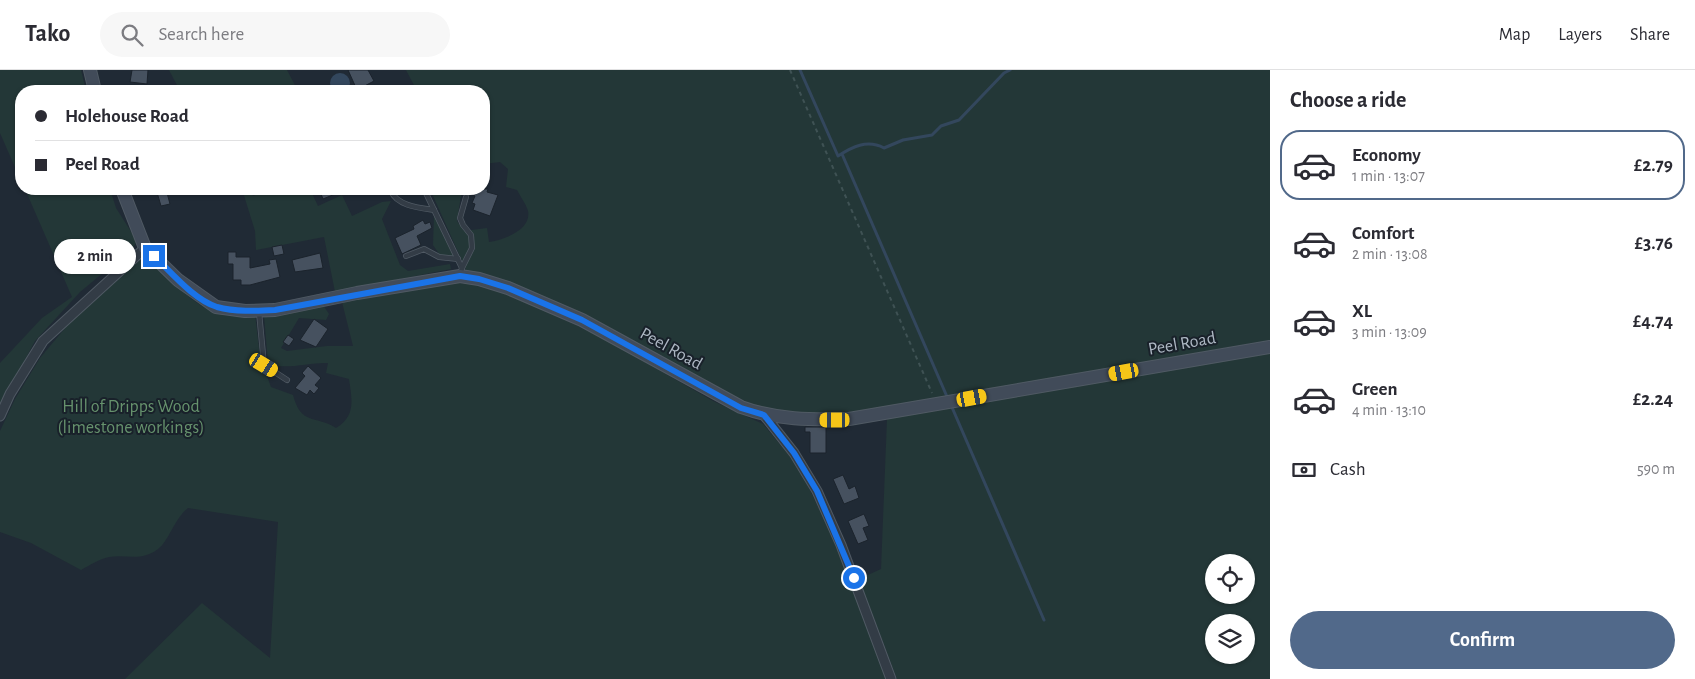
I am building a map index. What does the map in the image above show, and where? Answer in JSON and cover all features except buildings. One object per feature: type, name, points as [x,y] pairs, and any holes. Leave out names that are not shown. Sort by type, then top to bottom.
[{"type":"street","points":[[90,70],[94,85]]},
{"type":"street","name":"Peel Road","points":[[124,195],[145,248],[178,280],[216,307],[275,310],[461,272],[508,288],[582,320],[741,408],[764,415],[808,420],[849,419],[1270,347]]},
{"type":"street","points":[[0,416],[10,394],[43,341],[145,248]]},
{"type":"street","points":[[764,415],[794,453],[817,491],[841,545],[891,679]]},
{"type":"lane","points":[[392,195],[404,203],[434,210]]},
{"type":"lane","points":[[427,195],[458,259],[461,272]]},
{"type":"lane","points":[[461,272],[472,248],[471,235],[460,218],[466,197]]},
{"type":"lane","points":[[406,256],[424,249],[439,257],[458,259]]},
{"type":"lane","points":[[258,310],[264,365],[287,380]]},
{"type":"path","points":[[790,70],[945,403]]},
{"type":"green space","points":[[0,70],[81,70],[85,85],[15,85],[15,167],[0,133]]},
{"type":"green space","points":[[169,70],[287,70],[295,85],[177,85]]},
{"type":"green space","points":[[406,70],[1270,70],[1270,340],[842,415],[800,414],[760,408],[467,272],[433,195],[461,195],[457,221],[464,231],[487,228],[489,242],[502,239],[521,229],[526,224],[528,211],[517,190],[506,187],[508,169],[500,162],[490,163],[490,85],[414,85]]},
{"type":"green space","points":[[28,195],[112,195],[116,208],[137,241],[133,248],[80,292],[35,341],[0,406],[0,363],[42,318],[72,297]]},
{"type":"green space","points":[[244,195],[313,195],[318,206],[342,195],[352,216],[382,202],[391,201],[382,219],[400,265],[408,271],[450,264],[451,269],[335,292],[324,237],[256,250],[255,231]]},
{"type":"green space","points":[[434,215],[455,257],[442,258],[433,245]]},
{"type":"green space","name":"Hill of Dripps Wood (limestone workings)","points":[[142,258],[148,258],[182,291],[212,311],[227,316],[255,314],[260,357],[271,387],[293,395],[296,405],[305,416],[336,428],[350,413],[349,379],[326,373],[328,363],[281,366],[268,363],[264,316],[323,305],[329,314],[326,320],[299,318],[281,348],[287,351],[327,346],[353,346],[342,302],[448,282],[470,284],[508,294],[596,334],[713,401],[763,424],[799,467],[837,546],[886,679],[125,679],[202,603],[270,658],[278,522],[188,508],[179,518],[162,545],[152,553],[140,556],[109,557],[81,570],[31,543],[0,532],[0,431],[15,399],[40,358],[66,327]]},
{"type":"green space","points":[[1270,353],[1270,679],[897,679],[859,579],[881,569],[887,419]]},
{"type":"water","points":[[336,74],[344,74],[349,79],[350,85],[330,85],[331,79]]},
{"type":"waterway","points":[[800,70],[838,156],[860,145],[872,144],[884,148],[903,140],[932,135],[941,126],[959,120],[1004,73],[1010,70]]},
{"type":"waterway","points":[[842,154],[948,399]]},
{"type":"waterway","points":[[951,405],[1044,620]]},
{"type":"route","points":[[154,256],[196,295],[216,307],[245,311],[275,310],[356,293],[460,276],[479,279],[508,288],[582,320],[741,408],[764,415],[794,453],[817,491],[854,578]]}]
